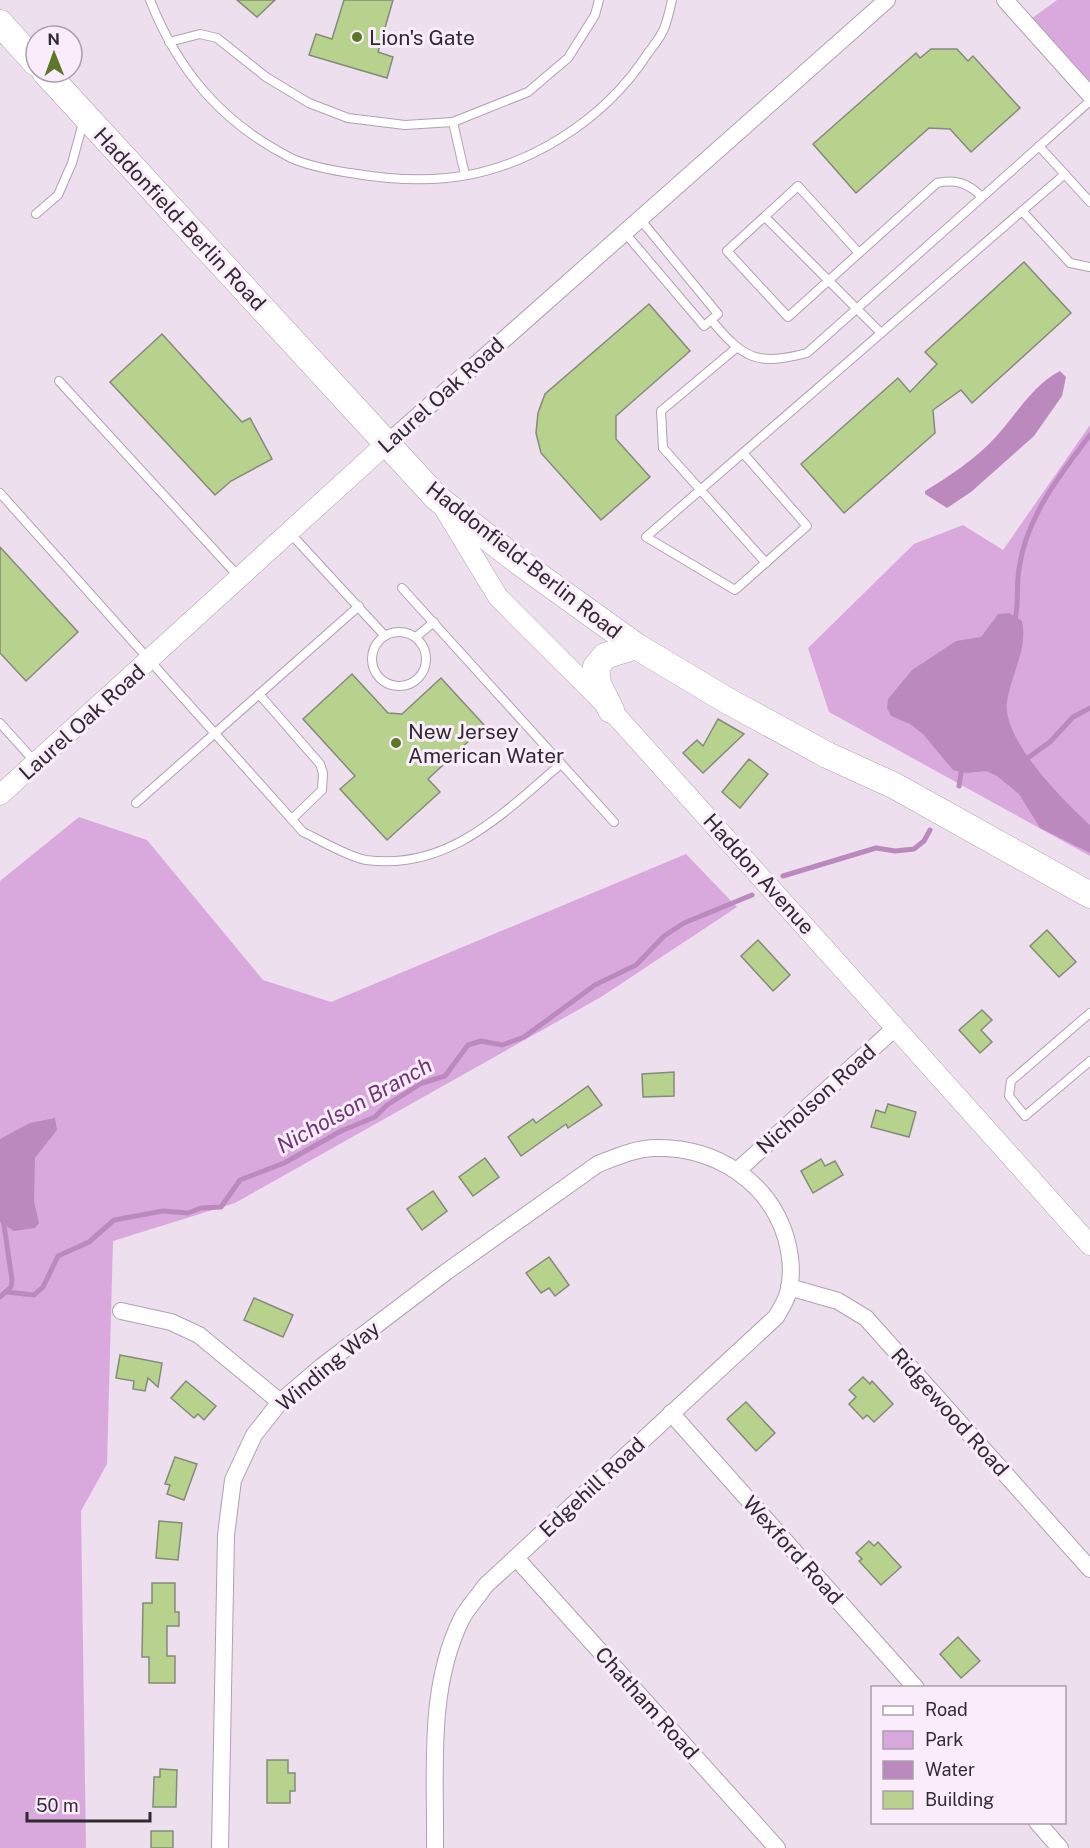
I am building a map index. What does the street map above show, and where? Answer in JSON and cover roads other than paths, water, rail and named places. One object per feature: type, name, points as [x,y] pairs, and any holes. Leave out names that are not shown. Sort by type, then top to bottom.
[{"type":"main road","points":[[0,23],[24,50]]},
{"type":"main road","name":"Haddonfield-Berlin Road","points":[[56,84],[437,498],[522,564],[636,646],[827,755],[894,786],[1090,896]]},
{"type":"main road","points":[[611,710],[598,684],[596,668],[605,656],[636,646]]},
{"type":"street","name":"Laurel Oak Road","points":[[0,795],[37,764],[386,444],[887,0]]},
{"type":"street","points":[[1005,0],[1090,95]]},
{"type":"street","name":"Haddon Avenue","points":[[437,498],[498,597],[611,710],[1090,1245]]},
{"type":"street","name":"Nicholson Road","points":[[737,1171],[895,1028]]},
{"type":"street","name":"Winding Way","points":[[220,1848],[226,1535],[233,1480],[254,1436],[280,1402],[321,1367],[446,1272],[598,1164],[622,1155],[656,1148],[705,1155],[737,1171]]},
{"type":"street","name":"Edgehill Road","points":[[435,1848],[438,1701],[443,1671],[461,1619],[485,1586],[776,1317],[792,1277],[789,1248],[781,1221],[756,1185],[737,1171]]},
{"type":"street","name":"Ridgewood Road","points":[[789,1287],[838,1301],[866,1318],[1090,1569]]},
{"type":"street","points":[[121,1311],[171,1322],[200,1335],[280,1402]]},
{"type":"street","name":"Wexford Road","points":[[670,1413],[914,1686]]},
{"type":"street","name":"Chatham Road","points":[[516,1557],[777,1848]]},
{"type":"street","points":[[1039,1824],[1060,1848]]},
{"type":"lane","points":[[150,0],[169,42],[206,96],[246,132],[293,159],[343,172],[395,180],[465,175],[504,164],[552,143],[594,116],[634,75],[665,27],[672,0]]},
{"type":"lane","points":[[169,42],[200,34],[216,38],[266,77],[309,103],[348,118],[405,126],[453,122],[528,92],[567,58],[595,15],[599,0]]},
{"type":"lane","points":[[711,321],[735,349],[758,358],[783,359],[807,353],[1090,101]]},
{"type":"lane","points":[[36,214],[58,195],[72,163],[85,116]]},
{"type":"lane","points":[[453,122],[465,175]]},
{"type":"lane","points":[[1039,146],[1090,202]]},
{"type":"lane","points":[[742,453],[807,526],[735,590],[646,537],[742,453],[1065,174]]},
{"type":"lane","points":[[859,253],[798,186],[727,251],[788,317],[937,183],[950,180],[962,182],[982,197]]},
{"type":"lane","points":[[1022,211],[1070,263],[1090,267]]},
{"type":"lane","points":[[765,217],[881,333]]},
{"type":"lane","points":[[625,233],[704,326],[711,321],[718,314],[640,219]]},
{"type":"lane","points":[[735,349],[661,411],[663,448],[766,562]]},
{"type":"lane","points":[[59,381],[240,578]]},
{"type":"lane","points":[[0,494],[303,832],[364,860],[410,860],[453,848],[491,823],[561,764]]},
{"type":"lane","points":[[290,532],[385,636]]},
{"type":"lane","points":[[402,588],[614,822]]},
{"type":"lane","points":[[136,803],[359,606]]},
{"type":"lane","points":[[416,638],[434,622]]},
{"type":"lane","points":[[401,632],[416,638],[426,651],[426,667],[417,680],[401,686],[386,683],[375,671],[372,655],[379,640],[385,636],[401,632]]},
{"type":"lane","points":[[259,694],[320,764],[323,772],[322,790],[292,819]]},
{"type":"lane","points":[[0,723],[37,764]]},
{"type":"lane","points":[[1090,1013],[1011,1081],[1009,1096],[1025,1116],[1090,1061]]},
{"type":"water","points":[[1060,371],[1066,377],[1062,396],[1034,436],[971,492],[947,508],[925,494],[925,491],[981,451],[998,435],[1022,404],[1049,378]]},
{"type":"water","points":[[1009,613],[1022,621],[1023,642],[1007,702],[1008,717],[1014,734],[1037,769],[1090,825],[1090,853],[1040,828],[1019,794],[997,776],[986,771],[967,773],[953,770],[923,734],[910,724],[891,716],[887,708],[888,699],[912,670],[956,641],[981,637],[998,614]]},
{"type":"water","points":[[55,1118],[57,1130],[35,1158],[34,1201],[39,1223],[35,1228],[14,1231],[0,1222],[0,1139],[30,1123]]},
{"type":"waterway","points":[[1015,620],[1019,569],[1029,532],[1046,497],[1090,435]]},
{"type":"waterway","points":[[1022,762],[1050,742],[1073,717],[1090,708]]},
{"type":"waterway","name":"Nicholson Branch","points":[[959,786],[962,767]]},
{"type":"waterway","name":"Nicholson Branch","points":[[783,876],[876,848],[895,851],[914,849],[924,841],[930,830]]},
{"type":"waterway","name":"Nicholson Branch","points":[[7,1292],[34,1295],[43,1287],[58,1256],[89,1242],[114,1220],[163,1211],[188,1213],[201,1208],[221,1207],[240,1180],[284,1163],[341,1131],[375,1117],[387,1105],[422,1083],[445,1076],[468,1045],[481,1041],[502,1045],[524,1037],[595,985],[636,965],[664,936],[684,923],[752,895]]},
{"type":"waterway","points":[[0,1297],[11,1287],[12,1280],[3,1218]]},
{"type":"place","name":"Lion's Gate","points":[[357,37]]},
{"type":"place","name":"New Jersey American Water","points":[[396,743]]}]
